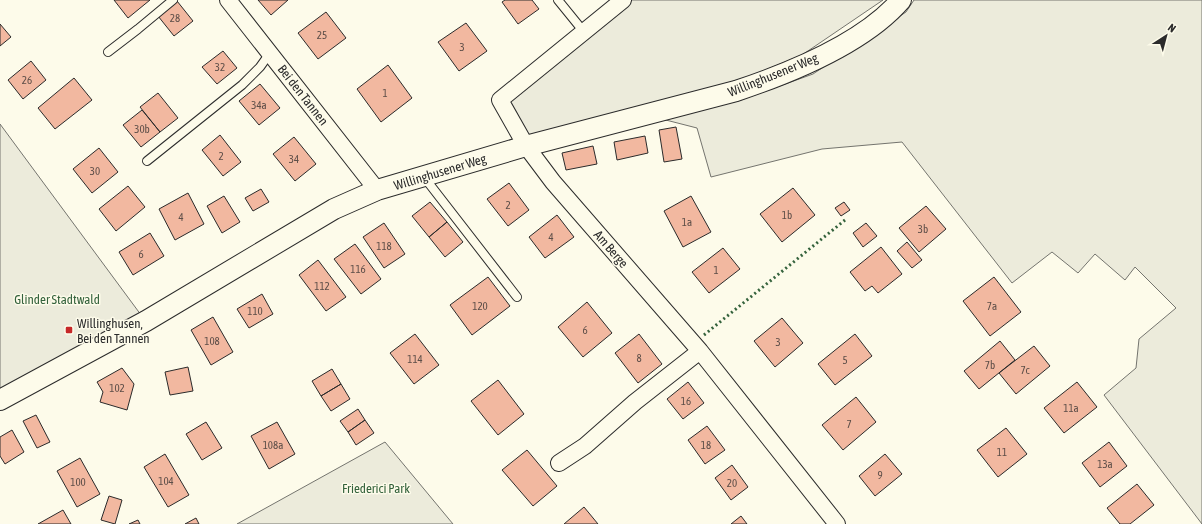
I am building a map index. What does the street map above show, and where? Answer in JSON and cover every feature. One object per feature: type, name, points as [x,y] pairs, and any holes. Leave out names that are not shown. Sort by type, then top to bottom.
[{"type":"street","name":"Bei den Tannen","points":[[228,0],[378,190]]},
{"type":"street","points":[[584,32],[623,0]]},
{"type":"street","name":"Willinghusener Weg","points":[[0,400],[146,321],[334,209],[378,190],[526,146],[736,91],[762,82],[808,63],[842,45],[872,26],[894,8],[901,0]]},
{"type":"street","name":"Am Berge","points":[[584,32],[500,100],[526,146],[553,182],[700,351],[837,524]]},
{"type":"street","points":[[559,463],[585,446],[635,402],[700,351]]},
{"type":"lane","points":[[108,52],[173,0]]},
{"type":"lane","points":[[558,0],[584,32]]},
{"type":"lane","points":[[147,161],[242,85],[260,67],[270,53]]},
{"type":"lane","points":[[424,177],[518,296]]},
{"type":"green space","points":[[623,0],[883,0],[802,55],[734,83],[523,139],[500,100]]},
{"type":"green space","points":[[914,0],[1202,0],[1202,524],[1104,395],[1136,368],[1139,339],[1176,308],[1135,267],[1125,280],[1095,254],[1078,273],[1052,252],[1012,283],[902,142],[822,149],[711,177],[697,128],[658,118],[738,101],[813,74],[906,12]]},
{"type":"green space","name":"Glinder Stadtwald","points":[[0,124],[144,319],[0,394]]},
{"type":"green space","name":"Friederici Park","points":[[385,442],[453,524],[237,524]]},
{"type":"building","points":[[114,0],[150,0],[128,18]]},
{"type":"building","points":[[258,0],[288,0],[271,15]]},
{"type":"building","points":[[505,0],[532,0],[539,9],[518,24],[502,2]]},
{"type":"building","points":[[177,1],[193,21],[174,36],[158,16]]},
{"type":"building","points":[[326,12],[346,38],[318,59],[298,33]]},
{"type":"building","points":[[466,23],[487,51],[459,71],[438,42]]},
{"type":"building","points":[[0,24],[11,37],[0,46]]},
{"type":"building","points":[[223,51],[237,68],[217,84],[202,67]]},
{"type":"building","points":[[31,61],[46,80],[23,99],[8,80]]},
{"type":"building","points":[[388,65],[412,98],[381,122],[357,89]]},
{"type":"building","points":[[74,78],[92,100],[55,129],[38,108]]},
{"type":"building","points":[[260,84],[280,108],[259,125],[239,101]]},
{"type":"building","points":[[158,93],[178,118],[160,132],[140,107]]},
{"type":"building","points":[[142,110],[160,132],[141,147],[123,125]]},
{"type":"building","points":[[676,127],[682,159],[664,162],[659,130]]},
{"type":"building","points":[[220,135],[241,162],[223,176],[202,150]]},
{"type":"building","points":[[645,136],[648,153],[617,160],[614,142]]},
{"type":"building","points":[[294,137],[316,164],[295,181],[273,154]]},
{"type":"building","points":[[593,146],[597,164],[566,170],[562,153]]},
{"type":"building","points":[[99,148],[118,172],[92,193],[73,169]]},
{"type":"building","points":[[509,183],[529,210],[508,226],[487,199]]},
{"type":"building","points":[[128,186],[145,207],[116,231],[99,209]]},
{"type":"building","points":[[793,188],[815,215],[782,242],[760,214]]},
{"type":"building","points":[[261,189],[269,202],[253,211],[245,198]]},
{"type":"building","points":[[188,193],[204,224],[175,240],[159,209]]},
{"type":"building","points":[[224,196],[240,222],[222,233],[207,206]]},
{"type":"building","points":[[691,196],[711,232],[683,247],[664,211]]},
{"type":"building","points":[[430,202],[447,222],[429,237],[412,216]]},
{"type":"building","points":[[844,202],[850,210],[841,216],[835,208]]},
{"type":"building","points":[[926,206],[946,229],[919,252],[899,228]]},
{"type":"building","points":[[557,215],[574,237],[545,258],[529,237]]},
{"type":"building","points":[[447,222],[463,242],[445,257],[429,237]]},
{"type":"building","points":[[384,223],[405,254],[384,268],[363,237]]},
{"type":"building","points":[[866,223],[877,236],[863,247],[853,233]]},
{"type":"building","points":[[150,233],[164,256],[133,275],[119,252]]},
{"type":"building","points":[[907,242],[922,260],[912,268],[897,251]]},
{"type":"building","points":[[355,244],[381,279],[361,294],[334,259]]},
{"type":"building","points":[[881,247],[902,274],[878,293],[872,286],[865,291],[850,272]]},
{"type":"building","points":[[723,248],[740,269],[709,293],[692,272]]},
{"type":"building","points":[[318,260],[346,297],[326,311],[299,275]]},
{"type":"building","points":[[488,277],[510,306],[472,335],[450,305]]},
{"type":"building","points":[[994,277],[1021,312],[990,336],[963,301]]},
{"type":"building","points":[[262,294],[273,314],[249,328],[237,309]]},
{"type":"building","points":[[587,302],[612,333],[583,357],[558,327]]},
{"type":"building","points":[[213,317],[233,352],[211,365],[191,330]]},
{"type":"building","points":[[782,318],[803,343],[775,367],[754,341]]},
{"type":"building","points":[[415,334],[439,365],[414,384],[390,353]]},
{"type":"building","points":[[639,334],[662,364],[638,383],[615,353]]},
{"type":"building","points":[[855,334],[872,356],[835,385],[818,364]]},
{"type":"building","points":[[1000,341],[1015,360],[979,389],[964,371]]},
{"type":"building","points":[[1034,346],[1050,366],[1016,394],[999,373]]},
{"type":"building","points":[[188,367],[193,391],[170,395],[165,372]]},
{"type":"building","points":[[122,368],[134,384],[127,410],[100,402],[103,392],[97,382]]},
{"type":"building","points":[[332,369],[341,384],[321,396],[312,381]]},
{"type":"building","points":[[498,380],[524,414],[498,435],[471,401]]},
{"type":"building","points":[[688,382],[704,403],[683,419],[667,399]]},
{"type":"building","points":[[1077,382],[1097,407],[1064,433],[1044,408]]},
{"type":"building","points":[[341,384],[350,399],[331,411],[321,396]]},
{"type":"building","points":[[856,397],[876,422],[843,450],[822,425]]},
{"type":"building","points":[[358,409],[365,420],[348,432],[340,421]]},
{"type":"building","points":[[36,415],[50,442],[37,448],[23,421]]},
{"type":"building","points":[[365,420],[374,433],[356,445],[348,432]]},
{"type":"building","points":[[206,422],[222,448],[202,460],[186,434]]},
{"type":"building","points":[[277,422],[295,454],[269,469],[251,436]]},
{"type":"building","points":[[707,426],[725,450],[705,464],[688,440]]},
{"type":"building","points":[[1006,428],[1027,454],[998,477],[977,450]]},
{"type":"building","points":[[12,430],[24,452],[5,464],[0,456],[0,437]]},
{"type":"building","points":[[1109,442],[1127,466],[1100,487],[1082,463]]},
{"type":"building","points":[[527,450],[557,486],[533,506],[502,470]]},
{"type":"building","points":[[165,454],[189,495],[168,507],[144,467]]},
{"type":"building","points":[[885,454],[902,474],[875,496],[859,476]]},
{"type":"building","points":[[80,458],[100,494],[77,507],[57,471]]},
{"type":"building","points":[[732,465],[748,487],[731,500],[715,478]]},
{"type":"building","points":[[1137,484],[1154,505],[1130,524],[1120,524],[1107,508]]},
{"type":"building","points":[[109,496],[122,500],[115,524],[101,520]]},
{"type":"building","points":[[584,507],[598,524],[564,524]]},
{"type":"building","points":[[63,510],[71,524],[38,524]]},
{"type":"building","points":[[741,516],[747,524],[731,524]]},
{"type":"building","points":[[196,518],[199,524],[185,524]]},
{"type":"building","points":[[138,520],[140,524],[129,524]]},
{"type":"hedge","points":[[704,335],[845,220]]},
{"type":"place","name":"Willinghusen, Bei den Tannen","points":[[69,330]]}]
